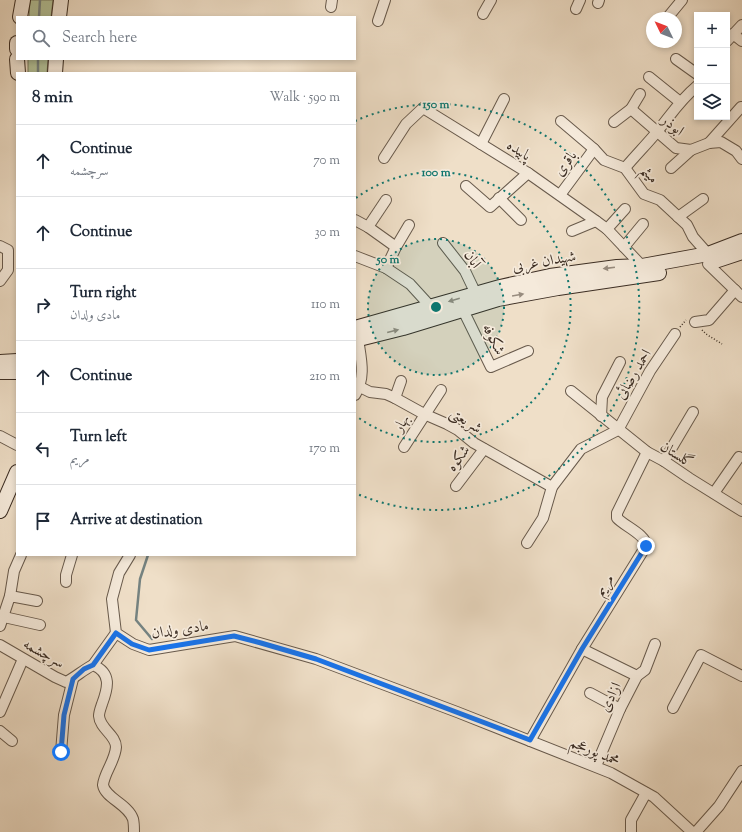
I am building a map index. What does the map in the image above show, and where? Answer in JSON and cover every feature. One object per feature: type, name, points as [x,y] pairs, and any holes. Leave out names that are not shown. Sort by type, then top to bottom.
[{"type":"main road","points":[[20,16],[22,0]]},
{"type":"main road","points":[[59,16],[61,0]]},
{"type":"main road","points":[[17,60],[18,72]]},
{"type":"main road","points":[[55,72],[56,60]]},
{"type":"main road","name":"شهیدان غربی","points":[[356,336],[431,307],[500,287],[550,276],[617,267],[708,259],[742,241]]},
{"type":"main road","name":"شهیدان غربی","points":[[356,336],[403,328],[505,298],[742,252]]},
{"type":"main road","points":[[0,362],[16,361]]},
{"type":"main road","points":[[0,372],[16,372]]},
{"type":"main road","points":[[0,511],[11,486]]},
{"type":"street","points":[[378,21],[385,0]]},
{"type":"street","points":[[483,14],[491,0]]},
{"type":"street","points":[[672,12],[682,0]]},
{"type":"street","points":[[742,25],[730,37],[742,41]]},
{"type":"street","points":[[676,59],[694,72]]},
{"type":"street","points":[[649,77],[680,102]]},
{"type":"street","points":[[625,168],[657,132],[680,102],[694,89]]},
{"type":"street","points":[[614,122],[631,109],[640,94]]},
{"type":"street","points":[[481,144],[504,99]]},
{"type":"street","points":[[709,144],[741,106]]},
{"type":"street","name":"پابیده","points":[[384,158],[406,124],[423,108],[528,173],[560,195],[607,229],[642,266]]},
{"type":"street","name":"ابوذر","points":[[631,109],[676,148],[691,150],[721,142],[736,151],[742,159]]},
{"type":"street","name":"میثم","points":[[561,122],[594,149],[604,160],[625,168],[644,194],[660,200],[687,225],[693,237],[708,259],[740,294]]},
{"type":"street","name":"باقری","points":[[560,195],[594,149]]},
{"type":"street","points":[[671,168],[691,150]]},
{"type":"street","points":[[466,186],[490,207],[528,173]]},
{"type":"street","points":[[499,198],[521,220]]},
{"type":"street","points":[[678,217],[703,199]]},
{"type":"street","points":[[368,227],[386,200]]},
{"type":"street","points":[[607,229],[625,209]]},
{"type":"street","points":[[356,221],[368,227],[396,247]]},
{"type":"street","points":[[572,231],[596,221]]},
{"type":"street","points":[[624,247],[642,224]]},
{"type":"street","points":[[386,268],[409,225]]},
{"type":"street","name":"آبان","points":[[443,243],[464,271],[476,294]]},
{"type":"street","points":[[0,246],[8,250],[8,270],[0,281]]},
{"type":"street","points":[[356,256],[386,268],[410,284],[431,307]]},
{"type":"street","points":[[695,322],[709,320],[740,294]]},
{"type":"street","name":"شکوفه","points":[[463,310],[491,367],[528,351]]},
{"type":"street","name":"احمد رضائی","points":[[618,430],[650,372],[675,334]]},
{"type":"street","name":"شریعتی","points":[[356,336],[363,372],[358,391],[386,394],[396,398],[424,414],[458,430],[474,443],[552,487]]},
{"type":"street","points":[[601,416],[602,397],[620,362]]},
{"type":"street","points":[[396,398],[401,381]]},
{"type":"street","name":"بهار","points":[[404,447],[440,390]]},
{"type":"street","name":"گلستان","points":[[571,391],[647,452],[664,461],[742,511]]},
{"type":"street","points":[[664,461],[693,412]]},
{"type":"street","points":[[527,543],[543,518],[552,487],[581,449],[618,430]]},
{"type":"street","points":[[0,436],[16,444]]},
{"type":"street","name":"شکوه","points":[[456,486],[484,449]]},
{"type":"street","name":"مریم","points":[[530,740],[582,649],[646,546],[646,541],[642,537],[617,518],[617,513],[647,452]]},
{"type":"street","points":[[714,494],[739,457]]},
{"type":"street","points":[[21,556],[14,571],[10,596],[2,622],[40,625]]},
{"type":"street","points":[[66,582],[66,575],[72,556]]},
{"type":"street","points":[[129,556],[119,573],[112,599],[116,633],[93,665],[100,668],[105,674],[108,683],[99,714],[101,725],[114,740],[116,748],[103,782],[103,789],[130,813],[134,820],[134,832]]},
{"type":"street","points":[[10,596],[37,601]]},
{"type":"street","name":"مادی ولدان","points":[[116,633],[132,644],[149,650],[234,636],[316,659],[530,740]]},
{"type":"street","name":"ازادی","points":[[596,766],[620,709],[637,676],[645,670],[655,644]]},
{"type":"street","name":"سرچشمه","points":[[0,645],[66,682],[73,679],[84,669],[93,665]]},
{"type":"street","points":[[582,649],[637,676]]},
{"type":"street","points":[[673,708],[701,654],[742,676]]},
{"type":"street","points":[[0,712],[23,658]]},
{"type":"street","name":"سرچشمه","points":[[61,752],[64,715],[73,679]]},
{"type":"street","points":[[590,693],[620,709]]},
{"type":"street","points":[[0,731],[12,740]]},
{"type":"street","name":"محمد پورعجم","points":[[530,740],[611,772],[654,797],[692,832]]},
{"type":"street","points":[[696,832],[719,806],[742,773]]},
{"type":"street","points":[[631,832],[631,820],[646,793]]},
{"type":"green space","points":[[30,0],[53,0],[51,16],[29,16]]},
{"type":"green space","points":[[28,60],[48,60],[47,72],[28,72]]},
{"type":"waterway","points":[[39,16],[40,0]]},
{"type":"waterway","points":[[38,60],[38,72]]},
{"type":"waterway","points":[[148,556],[140,579],[136,620],[152,639]]},
{"type":"route","points":[[61,752],[64,715],[73,679],[84,669],[93,665],[116,633],[132,644],[149,650],[234,636],[316,659],[530,740],[582,649],[646,546]]}]
